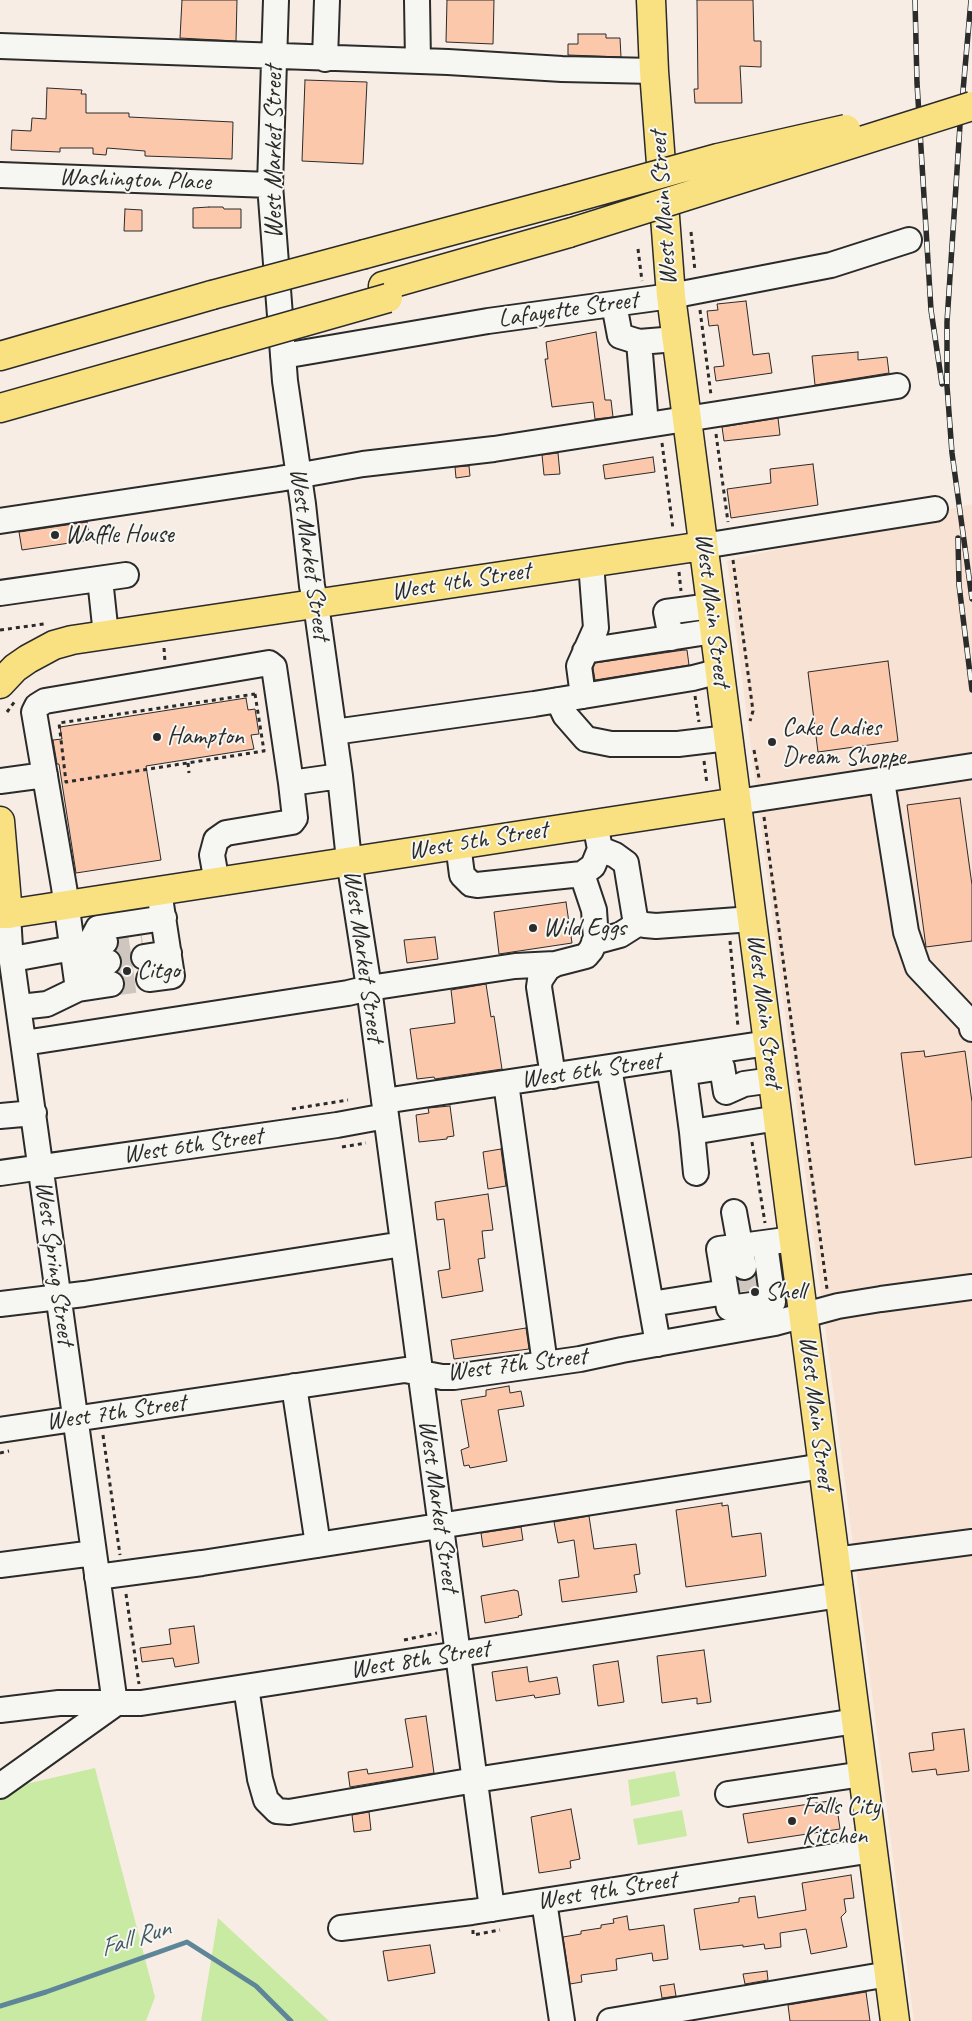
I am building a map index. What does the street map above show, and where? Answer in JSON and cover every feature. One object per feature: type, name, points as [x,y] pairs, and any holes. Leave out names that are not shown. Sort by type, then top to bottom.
[{"type":"main road","name":"West Main Street","points":[[651,0],[654,71],[676,339],[687,419],[716,544],[713,619],[720,672],[744,737],[749,800],[752,919],[895,2021]]},
{"type":"main road","points":[[0,356],[212,295],[763,148],[972,100]]},
{"type":"main road","points":[[0,408],[225,338],[571,240],[791,172],[972,107]]},
{"type":"main road","points":[[571,240],[972,107]]},
{"type":"main road","points":[[0,395],[225,338]]},
{"type":"main road","name":"West 4th Street","points":[[0,684],[20,665],[49,648],[72,640],[716,544]]},
{"type":"main road","name":"West 5th Street","points":[[4,914],[217,883],[349,860],[458,844],[597,836],[749,800]]},
{"type":"main road","name":"West Spring Street","points":[[0,821],[4,914]]},
{"type":"street","name":"West Market Street","points":[[276,0],[270,185],[283,356],[312,586],[340,776],[349,860],[385,1109],[492,1909]]},
{"type":"street","points":[[325,59],[327,0]]},
{"type":"street","points":[[417,0],[418,61]]},
{"type":"street","points":[[0,46],[418,61],[562,69],[654,71]]},
{"type":"street","name":"Washington Place","points":[[0,175],[270,185]]},
{"type":"street","name":"Lafayette Street","points":[[283,356],[488,321],[671,296],[831,265],[909,240]]},
{"type":"street","points":[[614,304],[620,336],[639,342],[676,339]]},
{"type":"street","points":[[639,342],[646,425]]},
{"type":"street","points":[[0,521],[298,476],[363,464],[494,449],[795,404],[897,386]]},
{"type":"street","name":"West 4th Street","points":[[716,544],[935,509]]},
{"type":"street","points":[[582,696],[578,666],[596,628],[591,563]]},
{"type":"street","points":[[0,593],[126,576]]},
{"type":"street","points":[[100,579],[106,635]]},
{"type":"street","points":[[585,651],[671,638],[666,612],[713,619]]},
{"type":"street","points":[[91,962],[66,905],[34,712],[37,706],[45,701],[269,663],[274,667],[295,818],[292,822],[226,833],[216,840],[212,855],[217,883]]},
{"type":"street","points":[[334,732],[558,700],[720,672]]},
{"type":"street","points":[[558,700],[565,715],[586,739],[610,744],[678,744],[744,737]]},
{"type":"street","name":"West 5th Street","points":[[749,800],[972,766]]},
{"type":"street","points":[[0,781],[45,775]]},
{"type":"street","points":[[290,783],[340,776]]},
{"type":"street","points":[[882,781],[906,932],[918,967],[972,1025]]},
{"type":"street","points":[[458,844],[462,875],[471,884],[477,885],[582,874],[593,866],[597,836]]},
{"type":"street","points":[[597,836],[626,863],[635,918],[639,923],[656,926],[752,919]]},
{"type":"street","points":[[24,1042],[515,966],[555,964],[586,956],[596,939],[594,910],[582,874]]},
{"type":"street","points":[[160,891],[167,935],[172,976],[145,958],[167,935]]},
{"type":"street","name":"West Spring Street","points":[[4,914],[20,1007],[114,1704]]},
{"type":"street","points":[[594,942],[620,935],[639,923]]},
{"type":"street","points":[[20,1007],[47,1004],[91,962],[98,928],[167,935]]},
{"type":"street","points":[[13,959],[91,962]]},
{"type":"street","points":[[553,1076],[539,987],[542,974],[555,964]]},
{"type":"street","name":"West 6th Street","points":[[0,1173],[337,1126],[385,1109],[506,1083],[609,1068],[683,1065],[768,1043]]},
{"type":"street","points":[[696,1173],[683,1065],[722,1067],[726,1092]]},
{"type":"street","points":[[609,1068],[658,1344]]},
{"type":"street","points":[[688,1097],[726,1092],[744,1084],[773,1080]]},
{"type":"street","points":[[506,1083],[545,1364]]},
{"type":"street","points":[[0,1116],[34,1113]]},
{"type":"street","points":[[692,1132],[778,1118]]},
{"type":"street","points":[[734,1212],[742,1257]]},
{"type":"street","points":[[765,1244],[773,1302],[750,1311],[728,1308],[719,1250],[742,1257],[765,1244],[793,1240]]},
{"type":"street","points":[[0,1304],[403,1244]]},
{"type":"street","points":[[771,1289],[799,1285]]},
{"type":"street","name":"West 7th Street","points":[[0,1430],[405,1370],[415,1371],[420,1374],[454,1377],[545,1364],[658,1344],[750,1311],[803,1315],[881,1299],[972,1287]]},
{"type":"street","points":[[651,1304],[726,1292]]},
{"type":"street","points":[[294,1386],[318,1545]]},
{"type":"street","points":[[97,1577],[318,1545],[823,1466]]},
{"type":"street","points":[[835,1560],[972,1542]]},
{"type":"street","points":[[0,1566],[94,1553]]},
{"type":"street","name":"West 8th Street","points":[[0,1710],[59,1703],[141,1704],[840,1594]]},
{"type":"street","points":[[246,1687],[260,1780],[266,1800],[277,1810],[289,1812],[475,1780],[856,1722]]},
{"type":"street","points":[[0,1786],[114,1704]]},
{"type":"street","points":[[728,1794],[863,1774]]},
{"type":"street","name":"West 9th Street","points":[[341,1928],[445,1916],[873,1850]]},
{"type":"street","points":[[544,1901],[562,2021]]},
{"type":"street","points":[[610,2021],[889,1974]]},
{"type":"path","points":[[691,232],[714,415],[716,544],[753,711],[744,737],[749,800],[816,1197],[827,1290]]},
{"type":"path","points":[[0,630],[47,624]]},
{"type":"path","points":[[256,694],[264,751],[188,763],[66,782],[59,723],[256,694]]},
{"type":"path","points":[[188,763],[189,773]]},
{"type":"shaded area","points":[[972,504],[972,2021],[914,2021],[727,561]]},
{"type":"green space","points":[[95,1768],[155,1997],[146,2021],[0,2021],[0,1790]]},
{"type":"green space","points":[[675,1771],[680,1796],[631,1806],[628,1780]]},
{"type":"green space","points":[[682,1810],[687,1836],[638,1845],[633,1819]]},
{"type":"green space","points":[[218,1918],[329,2021],[201,2021]]},
{"type":"building","points":[[182,0],[237,0],[236,41],[180,38]]},
{"type":"building","points":[[447,0],[494,0],[493,44],[446,42]]},
{"type":"building","points":[[697,0],[753,0],[754,41],[761,41],[761,67],[740,66],[742,103],[695,103],[694,89],[698,89]]},
{"type":"building","points":[[578,34],[606,34],[606,38],[620,38],[621,57],[568,55],[568,44],[578,44]]},
{"type":"building","points":[[305,80],[367,82],[363,164],[302,161]]},
{"type":"building","points":[[47,88],[82,90],[81,94],[86,94],[86,113],[129,113],[129,117],[233,122],[232,159],[145,156],[145,151],[107,148],[106,155],[93,154],[93,148],[60,148],[60,152],[11,150],[12,130],[31,131],[32,118],[46,119]]},
{"type":"building","points":[[193,208],[241,209],[241,228],[193,228]]},
{"type":"building","points":[[125,209],[142,210],[142,231],[124,231]]},
{"type":"building","points":[[746,301],[753,355],[769,353],[772,373],[716,381],[714,367],[724,366],[718,325],[709,326],[707,311],[718,310],[717,304]]},
{"type":"building","points":[[596,332],[605,400],[611,400],[613,417],[595,419],[593,402],[552,407],[545,359],[548,359],[546,342]]},
{"type":"building","points":[[858,352],[858,360],[887,357],[889,373],[815,385],[812,356]]},
{"type":"building","points":[[778,418],[780,435],[724,441],[722,427]]},
{"type":"building","points":[[558,453],[560,474],[544,475],[542,455]]},
{"type":"building","points":[[653,457],[655,472],[605,479],[603,465]]},
{"type":"building","points":[[813,464],[818,505],[731,518],[727,489],[771,483],[770,469]]},
{"type":"building","points":[[469,466],[470,476],[456,478],[455,467]]},
{"type":"building","name":"Waffle House","points":[[87,522],[90,540],[22,550],[19,532]]},
{"type":"building","points":[[687,650],[689,665],[595,680],[593,668],[595,663]]},
{"type":"building","points":[[888,661],[898,741],[818,752],[808,672]]},
{"type":"building","points":[[246,698],[248,710],[255,709],[259,734],[251,735],[254,749],[146,766],[161,860],[76,873],[59,764],[57,764],[53,740],[62,739],[60,727]]},
{"type":"building","points":[[960,798],[972,885],[972,941],[926,947],[907,805]]},
{"type":"building","name":"Wild Eggs","points":[[566,902],[572,943],[499,954],[494,912]]},
{"type":"building","points":[[435,937],[438,959],[407,963],[404,940]]},
{"type":"building","points":[[486,984],[491,1017],[494,1016],[502,1069],[435,1079],[434,1077],[417,1079],[410,1029],[455,1023],[451,990]]},
{"type":"building","points":[[924,1051],[925,1057],[965,1051],[972,1102],[972,1157],[915,1165],[901,1053]]},
{"type":"building","points":[[450,1106],[454,1136],[447,1137],[447,1139],[419,1142],[416,1115],[429,1113],[428,1108]]},
{"type":"building","points":[[501,1149],[506,1186],[488,1189],[483,1152]]},
{"type":"building","points":[[488,1194],[493,1230],[482,1231],[485,1258],[478,1259],[483,1291],[442,1298],[438,1271],[450,1269],[444,1219],[437,1220],[435,1202]]},
{"type":"building","points":[[526,1328],[529,1349],[454,1359],[451,1340]]},
{"type":"building","points":[[509,1386],[510,1393],[521,1391],[524,1406],[498,1410],[507,1461],[470,1468],[469,1465],[464,1466],[461,1450],[469,1447],[461,1400],[486,1396],[486,1390]]},
{"type":"building","points":[[722,1503],[722,1506],[728,1505],[732,1537],[761,1533],[766,1576],[686,1587],[676,1510]]},
{"type":"building","points":[[589,1516],[594,1549],[636,1544],[640,1574],[634,1575],[637,1592],[562,1602],[559,1580],[579,1577],[574,1540],[558,1543],[554,1522]]},
{"type":"building","points":[[521,1527],[523,1540],[483,1547],[481,1533]]},
{"type":"building","points":[[514,1590],[518,1591],[522,1615],[485,1623],[481,1596]]},
{"type":"building","points":[[194,1626],[199,1663],[175,1667],[173,1658],[142,1662],[140,1648],[171,1644],[169,1629]]},
{"type":"building","points":[[704,1650],[711,1702],[697,1704],[697,1698],[662,1703],[657,1656]]},
{"type":"building","points":[[618,1661],[624,1702],[598,1706],[593,1665]]},
{"type":"building","points":[[527,1667],[529,1682],[557,1677],[560,1694],[535,1698],[534,1695],[496,1701],[492,1672]]},
{"type":"building","points":[[426,1716],[434,1773],[350,1787],[348,1772],[367,1769],[368,1774],[413,1767],[405,1719]]},
{"type":"building","points":[[964,1729],[969,1771],[937,1775],[936,1769],[912,1772],[909,1753],[934,1750],[932,1733]]},
{"type":"building","name":"Falls City Kitchen","points":[[836,1800],[840,1829],[748,1843],[743,1814]]},
{"type":"building","points":[[571,1809],[580,1859],[570,1861],[571,1868],[539,1873],[531,1817]]},
{"type":"building","points":[[369,1812],[371,1830],[354,1832],[352,1815]]},
{"type":"building","points":[[851,1875],[854,1898],[844,1899],[846,1912],[841,1917],[847,1947],[811,1954],[806,1929],[780,1933],[781,1947],[765,1949],[764,1944],[700,1950],[694,1909],[739,1902],[739,1898],[755,1896],[758,1918],[806,1910],[802,1883]]},
{"type":"building","points":[[627,1916],[629,1930],[664,1925],[668,1959],[653,1961],[652,1953],[616,1959],[617,1970],[581,1975],[582,1982],[570,1984],[563,1937],[581,1934],[581,1931],[601,1928],[601,1925],[614,1923],[613,1919]]},
{"type":"building","points":[[430,1945],[435,1973],[388,1981],[383,1951]]},
{"type":"building","points":[[767,1971],[768,1980],[745,1984],[743,1974]]},
{"type":"building","points":[[674,1984],[676,1996],[662,1998],[660,1986]]},
{"type":"building","points":[[866,1992],[870,2021],[790,2021],[788,2005]]},
{"type":"waterway","name":"Fall Run","points":[[0,2006],[46,1992],[187,1942],[256,1986],[291,2021]]},
{"type":"tunnel","points":[[105,942],[142,937]]},
{"type":"tunnel","points":[[108,962],[144,957]]},
{"type":"tunnel","points":[[111,984],[149,979]]},
{"type":"tunnel","points":[[744,1267],[749,1300]]},
{"type":"railway","points":[[915,0],[917,83],[931,310],[942,384]]},
{"type":"railway","points":[[971,0],[960,125],[947,322],[947,386],[952,453],[972,599]]},
{"type":"railway","points":[[958,538],[959,585],[972,690]]},
{"type":"place","name":"Waffle House","points":[[55,535]]},
{"type":"place","name":"Hampton","points":[[157,737]]},
{"type":"place","name":"Cake Ladies Dream Shoppe","points":[[772,742]]},
{"type":"place","name":"Wild Eggs","points":[[533,928]]},
{"type":"place","name":"Citgo","points":[[127,971]]},
{"type":"place","name":"Shell","points":[[755,1292]]},
{"type":"place","name":"Falls City Kitchen","points":[[792,1821]]}]
